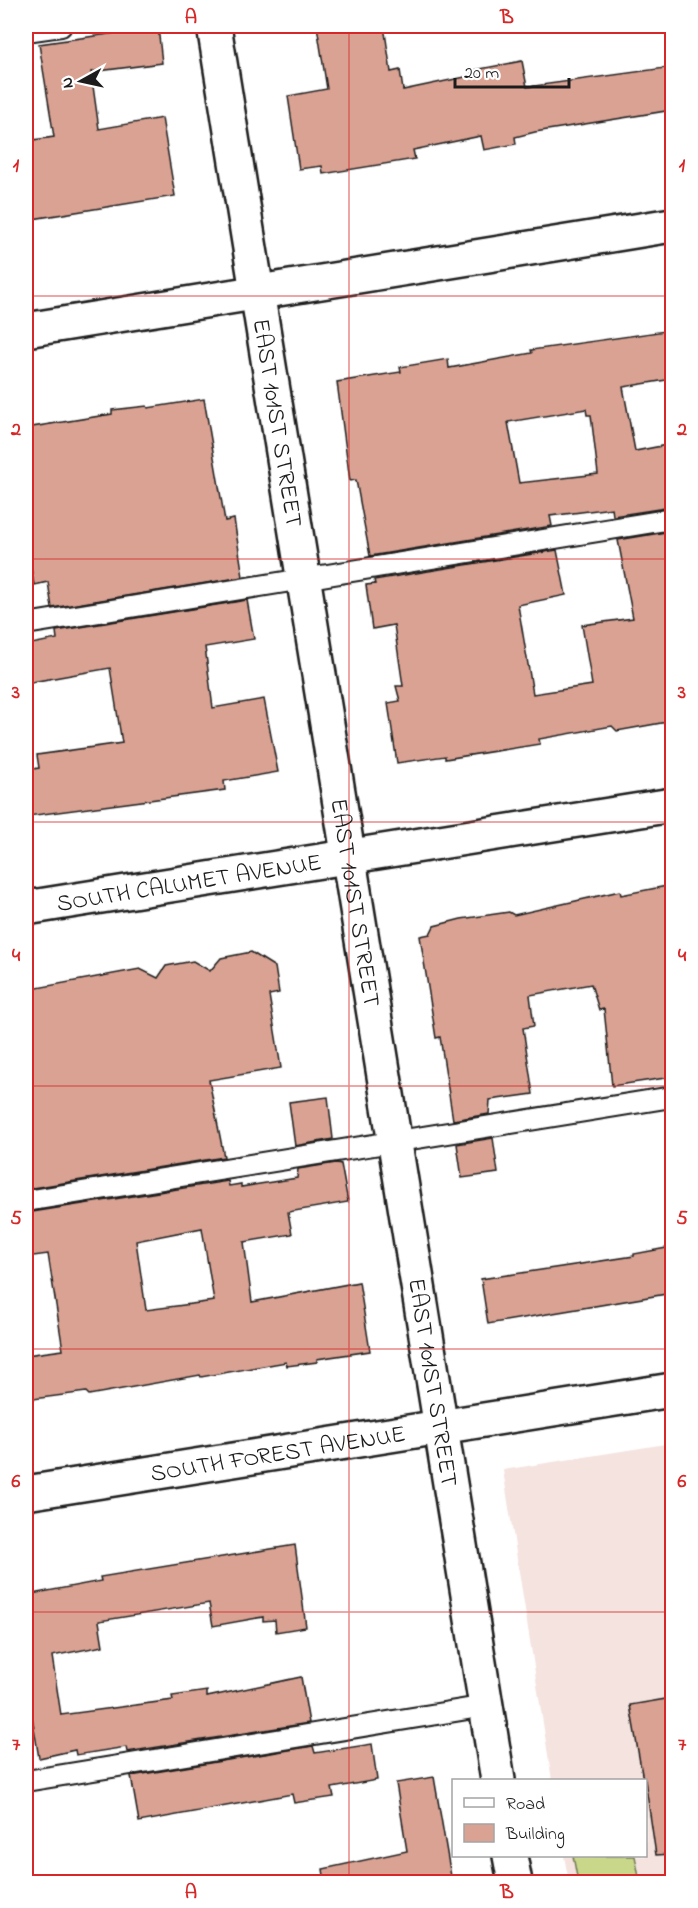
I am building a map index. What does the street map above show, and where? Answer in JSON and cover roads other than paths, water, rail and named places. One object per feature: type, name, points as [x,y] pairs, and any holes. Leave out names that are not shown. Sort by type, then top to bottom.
[{"type":"street","name":"EAST 101ST STREET","points":[[214,26],[498,1779]]},
{"type":"street","points":[[26,330],[672,225]]},
{"type":"street","name":"SOUTH CALUMET AVENUE","points":[[26,908],[672,806]]},
{"type":"street","name":"SOUTH FOREST AVENUE","points":[[26,1493],[672,1390]]},
{"type":"street","points":[[510,1857],[515,1882]]},
{"type":"lane","points":[[26,31],[61,26]]},
{"type":"lane","points":[[26,624],[672,519]]},
{"type":"lane","points":[[26,1201],[672,1098]]},
{"type":"lane","points":[[26,1781],[486,1706]]}]
